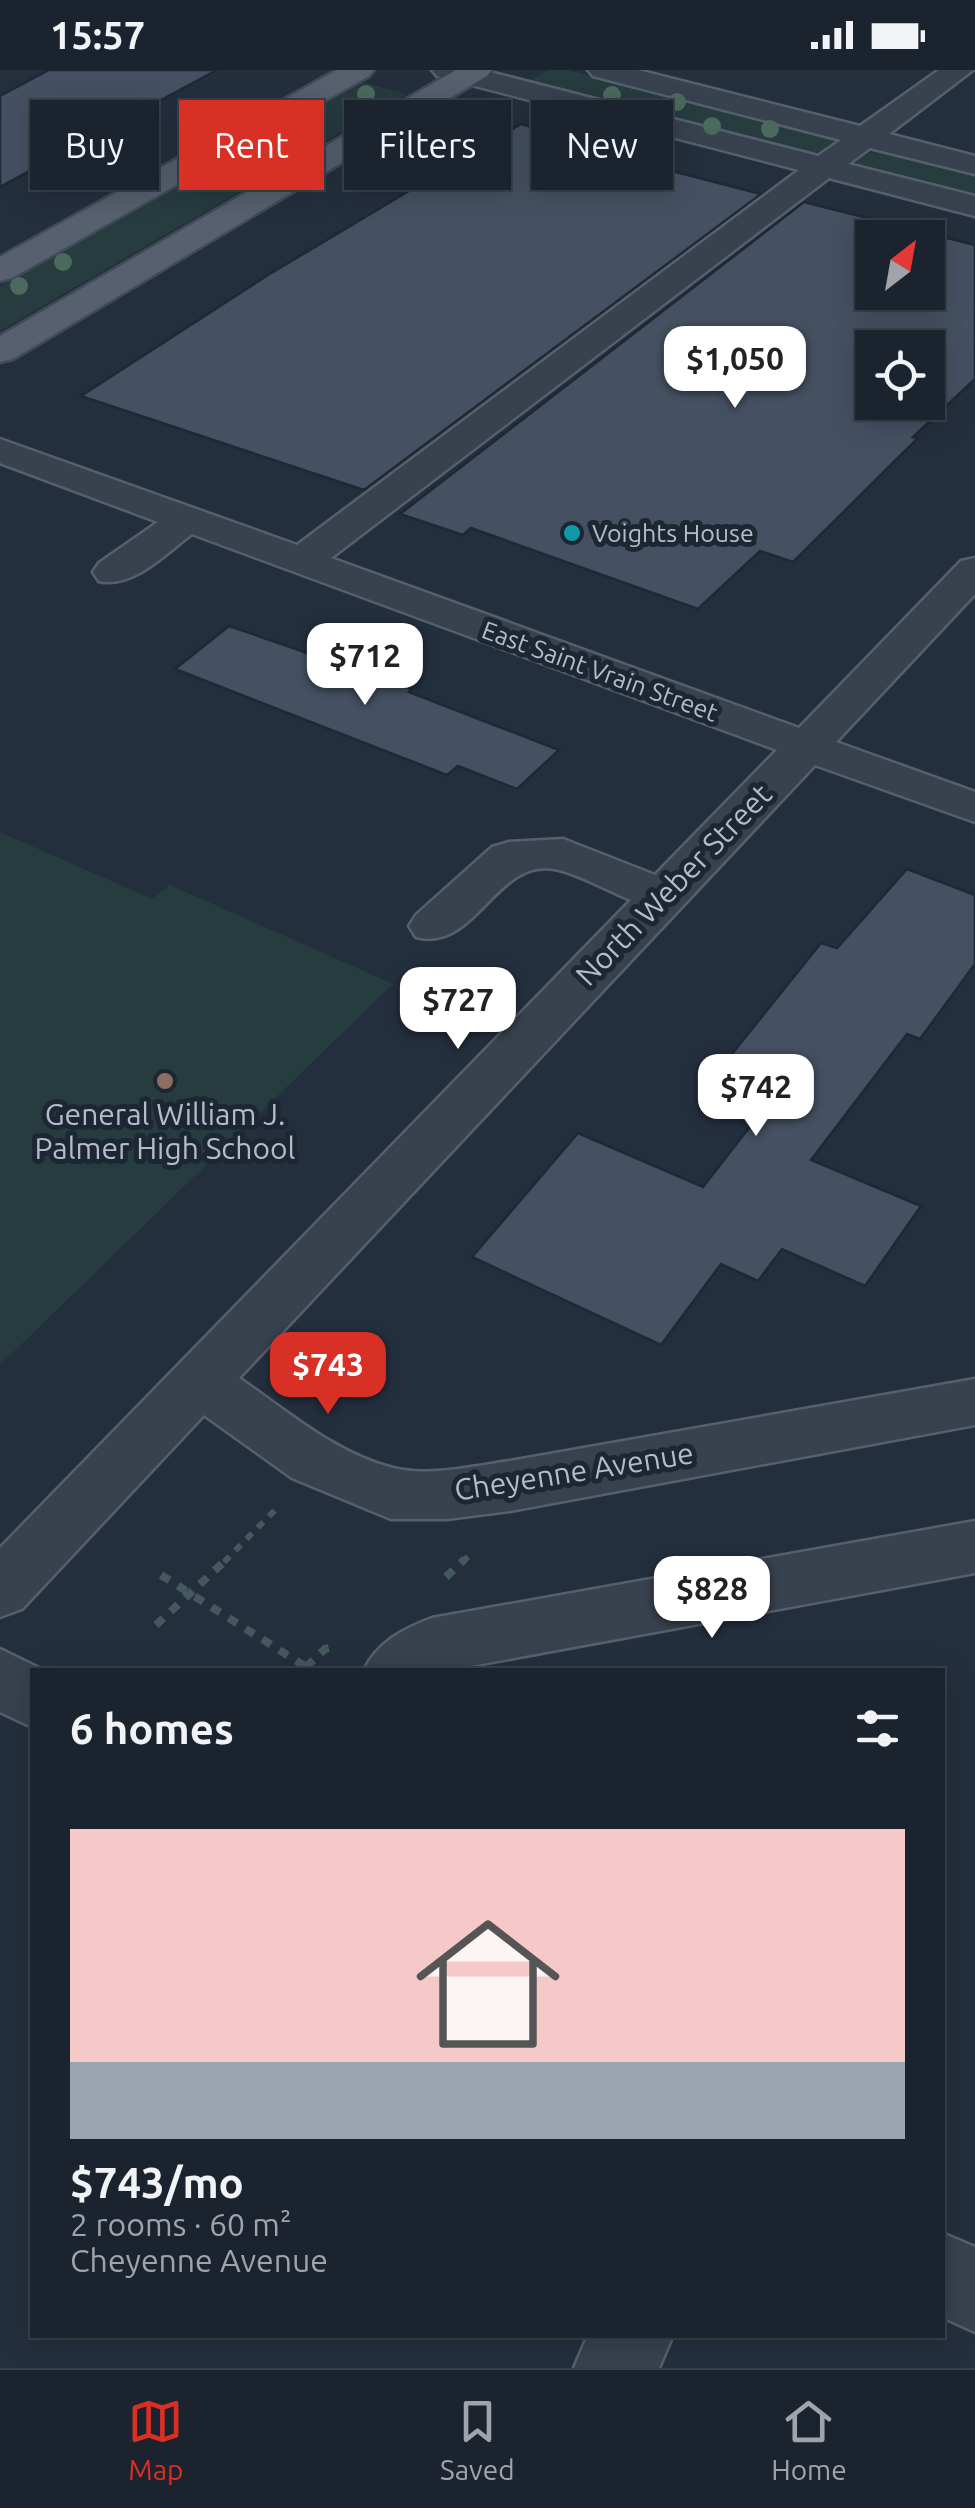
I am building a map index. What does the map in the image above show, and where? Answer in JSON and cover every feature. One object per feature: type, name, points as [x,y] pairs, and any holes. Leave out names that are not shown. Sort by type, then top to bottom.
[{"type":"main road","points":[[0,271],[359,70]]},
{"type":"main road","points":[[0,351],[464,72]]},
{"type":"street","points":[[603,70],[975,165]]},
{"type":"street","points":[[301,560],[958,70]]},
{"type":"street","points":[[464,72],[975,206]]},
{"type":"street","name":"East Saint Vrain Street","points":[[0,450],[975,808]]},
{"type":"street","points":[[113,572],[188,519]]},
{"type":"street","name":"North Weber Street","points":[[0,1590],[975,570]]},
{"type":"street","points":[[433,926],[509,857],[563,854],[663,896]]},
{"type":"street","name":"Cheyenne Avenue","points":[[200,1381],[313,1461],[391,1494],[447,1494],[510,1486],[975,1402]]},
{"type":"street","points":[[369,1658],[975,1547]]},
{"type":"street","points":[[0,1677],[30,1697]]},
{"type":"street","points":[[945,2274],[975,2292]]},
{"type":"street","points":[[614,2368],[631,2338]]},
{"type":"path","points":[[156,1625],[275,1510],[282,1497]]},
{"type":"path","points":[[275,1510],[295,1508]]},
{"type":"path","points":[[440,1583],[479,1546]]},
{"type":"path","points":[[161,1576],[308,1668],[325,1649],[369,1658]]},
{"type":"green space","points":[[548,70],[568,70],[833,140],[831,150],[798,155],[673,122],[673,100],[587,100],[525,84]]},
{"type":"green space","points":[[364,83],[407,94],[397,100],[344,100],[344,131],[324,142],[324,105]]},
{"type":"green space","points":[[900,152],[975,171],[975,199],[867,171],[856,162],[863,154]]},
{"type":"green space","points":[[179,187],[179,190],[242,190],[0,331],[0,287]]},
{"type":"green space","points":[[0,832],[152,899],[170,885],[393,984],[0,1365]]},
{"type":"building","points":[[49,70],[217,70],[159,101],[30,100],[30,171],[0,187],[0,96]]},
{"type":"building","points":[[521,124],[531,127],[531,190],[673,190],[673,171],[761,194],[364,490],[81,396],[268,275],[410,190],[511,190],[511,130]]},
{"type":"building","points":[[804,202],[876,220],[855,220],[855,310],[945,310],[945,237],[975,245],[975,379],[945,407],[945,330],[855,330],[855,420],[931,420],[913,437],[918,438],[793,562],[760,551],[698,609],[471,528],[463,535],[400,514]]},
{"type":"building","points":[[229,626],[412,689],[409,692],[559,750],[517,789],[458,766],[447,775],[175,669]]},
{"type":"building","points":[[907,869],[975,895],[975,964],[920,1039],[907,1034],[811,1160],[921,1206],[865,1286],[782,1249],[758,1281],[721,1264],[661,1345],[472,1257],[578,1133],[703,1187],[776,1093],[719,1070],[821,943],[837,948]]},
{"type":"place","name":"Voights House","points":[[572,533]]},
{"type":"place","name":"General William J. Palmer High School","points":[[165,1081]]}]
